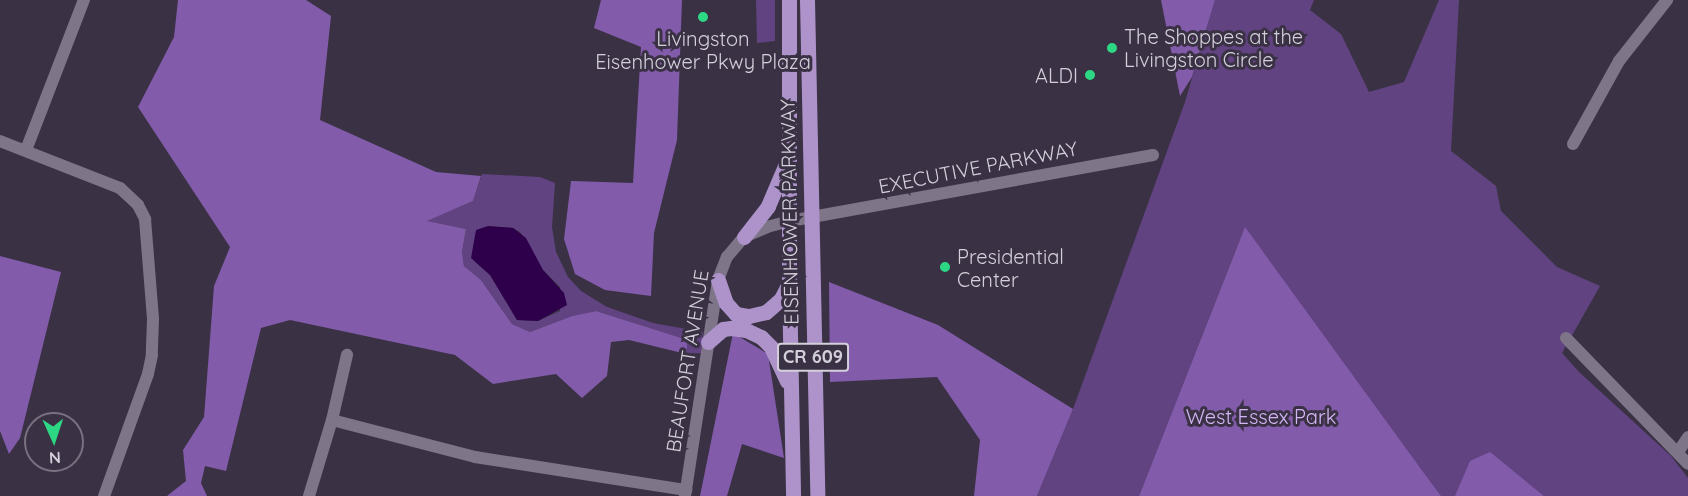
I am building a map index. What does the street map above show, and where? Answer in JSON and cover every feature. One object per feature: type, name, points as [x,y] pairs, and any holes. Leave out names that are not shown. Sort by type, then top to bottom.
[{"type":"main road","name":"EISENHOWER PARKWAY","points":[[789,0],[789,283],[794,496]]},
{"type":"main road","name":"EISENHOWER PARKWAY","points":[[807,0],[817,496]]},
{"type":"main road","points":[[744,237],[768,206],[789,155]]},
{"type":"main road","points":[[718,280],[726,303],[736,314],[749,316],[766,312],[781,299],[789,283]]},
{"type":"main road","points":[[708,342],[723,329],[731,328],[746,330],[761,338],[771,346],[781,364],[792,396]]},
{"type":"street","points":[[26,150],[84,0]]},
{"type":"street","points":[[1573,144],[1619,61],[1667,0]]},
{"type":"street","points":[[0,141],[120,188],[138,205],[145,219],[153,319],[152,355],[148,374],[104,496]]},
{"type":"street","name":"EXECUTIVE PARKWAY","points":[[810,218],[1153,154]]},
{"type":"street","name":"BEAUFORT AVENUE","points":[[686,493],[718,280],[727,257],[744,237],[767,227],[810,218]]},
{"type":"street","points":[[1566,339],[1688,464]]},
{"type":"street","points":[[309,496],[332,420],[347,355]]},
{"type":"street","points":[[332,420],[475,458],[686,493]]},
{"type":"street","points":[[1678,452],[1688,437]]},
{"type":"green space","points":[[178,0],[306,0],[331,16],[320,120],[436,172],[481,176],[473,201],[427,221],[466,229],[462,252],[464,266],[481,280],[512,324],[530,332],[572,316],[596,311],[688,340],[686,354],[629,340],[611,342],[607,376],[582,398],[556,374],[493,384],[455,355],[290,320],[261,328],[226,471],[205,466],[201,483],[207,496],[167,496],[186,481],[183,450],[204,417],[214,286],[230,247],[138,107],[174,37]]},
{"type":"green space","points":[[601,0],[682,0],[677,140],[654,233],[651,296],[605,290],[575,274],[564,239],[571,181],[633,183],[641,47],[594,28]]},
{"type":"green space","points":[[756,0],[775,0],[775,41],[757,43]]},
{"type":"green space","points":[[1161,0],[1215,0],[1192,77],[1180,96]]},
{"type":"green space","points":[[1215,0],[1314,0],[1310,10],[1341,34],[1369,92],[1404,82],[1439,0],[1459,0],[1451,151],[1496,186],[1501,211],[1557,267],[1600,286],[1562,353],[1579,372],[1671,456],[1688,478],[1688,496],[1544,496],[1489,452],[1503,496],[1144,496],[1245,227],[1139,496],[1037,496],[1073,409],[1185,102]]},
{"type":"green space","points":[[482,174],[540,177],[555,183],[552,227],[556,252],[568,277],[581,291],[607,307],[653,323],[703,332],[701,353],[686,354],[688,340],[596,311],[572,316],[530,332],[512,324],[481,280],[464,266],[462,252],[466,229],[426,221],[473,201]],"holes":[[[488,226],[513,228],[520,232],[543,270],[560,287],[560,311],[538,321],[517,320],[490,275],[474,261]]]},
{"type":"green space","name":"West Essex Park","points":[[1245,227],[1426,476],[1441,496],[1139,496]]},
{"type":"green space","points":[[0,256],[61,272],[26,412],[24,412],[20,438],[9,454],[0,431]]},
{"type":"green space","points":[[829,282],[938,325],[1073,409],[1037,496],[974,496],[980,440],[937,377],[830,382]]},
{"type":"green space","points":[[733,333],[768,354],[784,458],[742,444],[727,496],[700,496]]},
{"type":"green space","points":[[1490,452],[1544,496],[1455,496],[1470,461]]},
{"type":"shaded area","points":[[488,226],[513,228],[526,238],[543,270],[564,293],[567,305],[538,321],[517,320],[490,275],[471,258],[476,230]]},
{"type":"place","name":"Livingston Eisenhower Pkwy Plaza","points":[[703,17]]},
{"type":"place","name":"The Shoppes at the Livingston Circle","points":[[1112,48]]},
{"type":"place","name":"ALDI","points":[[1090,75]]},
{"type":"place","name":"Presidential Center","points":[[945,267]]}]
